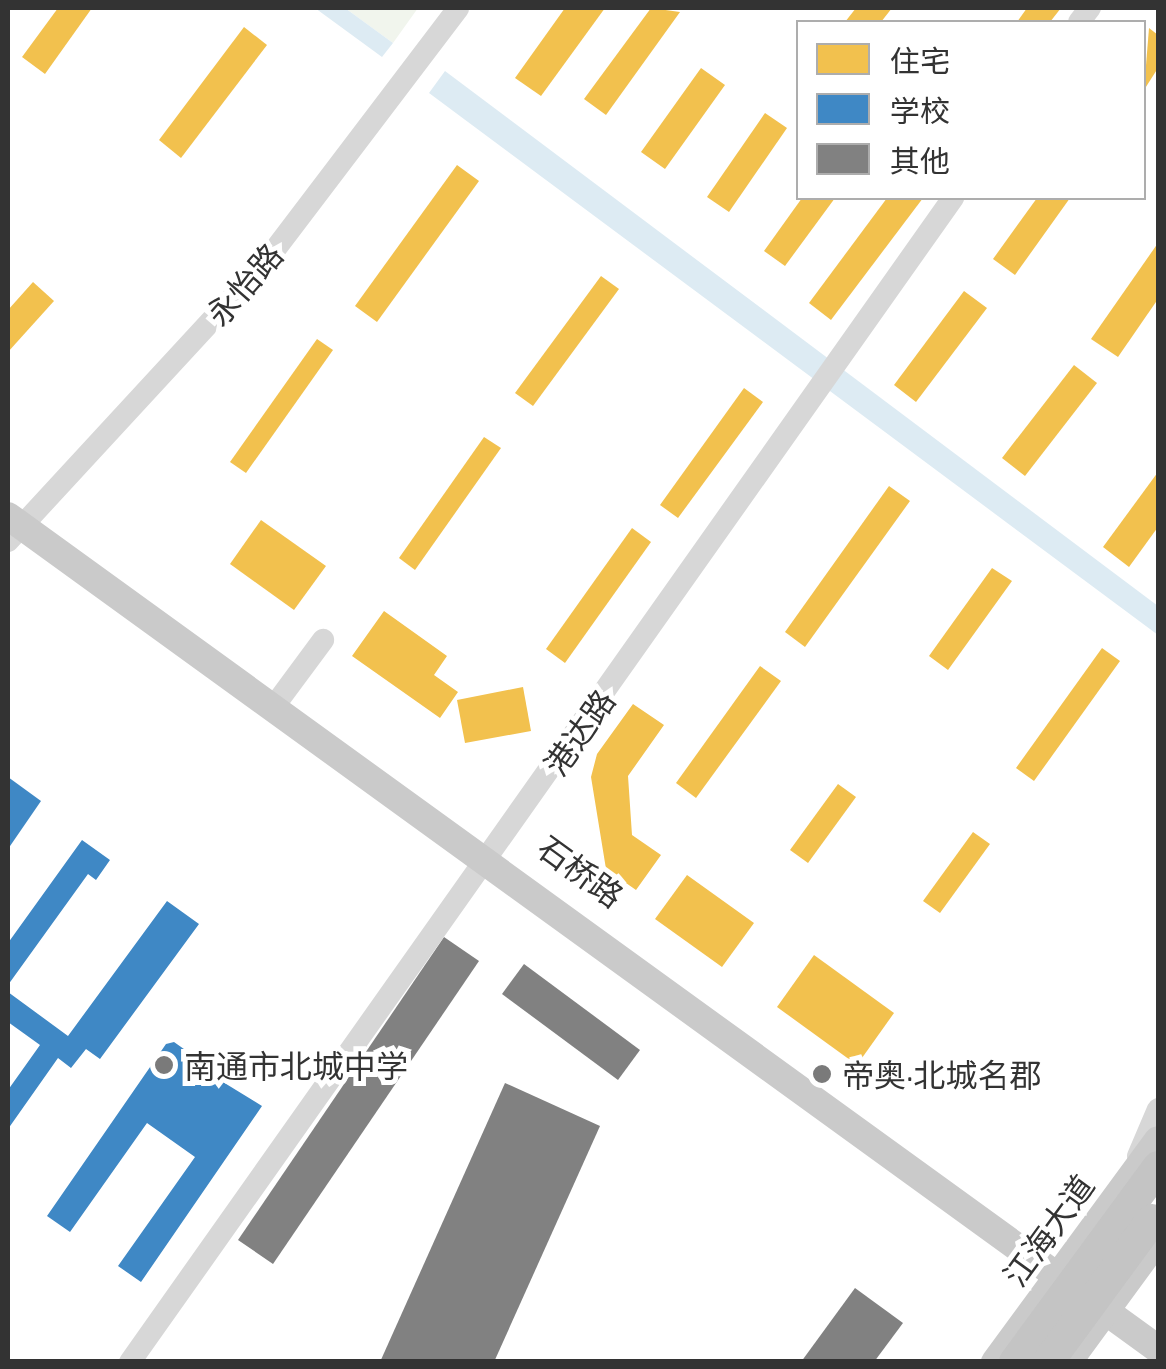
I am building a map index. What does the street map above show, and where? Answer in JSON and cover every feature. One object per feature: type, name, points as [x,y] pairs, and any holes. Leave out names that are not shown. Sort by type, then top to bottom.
[{"type":"highway","points":[[1015,1362],[1158,1168]]},
{"type":"highway","points":[[1048,1362],[1152,1243]]},
{"type":"main road","name":"石桥路","points":[[8,498],[17,524],[276,702],[1109,1306]]},
{"type":"main road","name":"江海大道","points":[[995,1362],[1158,1140]]},
{"type":"main road","points":[[1068,1362],[1152,1243]]},
{"type":"main road","points":[[1109,1306],[1158,1331]]},
{"type":"main road","points":[[1109,1306],[1158,1349]]},
{"type":"street","name":"永怡路","points":[[17,524],[264,264],[458,8]]},
{"type":"street","name":"港达路","points":[[130,1362],[492,858],[816,387],[952,200]]},
{"type":"street","points":[[276,702],[323,640]]},
{"type":"street","points":[[1126,1183],[1158,1109]]},
{"type":"shaded area","points":[[315,8],[345,8],[393,43],[382,57]]},
{"type":"shaded area","points":[[345,8],[418,8],[393,43]]},
{"type":"shaded area","points":[[445,71],[1158,606],[1158,635],[429,93]]},
{"type":"building: 住宅","points":[[58,8],[92,8],[45,74],[22,57]]},
{"type":"building: 住宅","points":[[565,8],[605,8],[541,96],[515,78]]},
{"type":"building: 住宅","points":[[651,8],[680,12],[606,115],[584,99]]},
{"type":"building: 住宅","points":[[856,8],[892,8],[883,20],[847,20]]},
{"type":"building: 住宅","points":[[1027,8],[1061,8],[1052,20],[1018,20]]},
{"type":"building: 住宅","points":[[244,27],[267,45],[181,158],[159,140]]},
{"type":"building: 住宅","points":[[1149,28],[1158,35],[1158,68],[1146,87]]},
{"type":"building: 住宅","points":[[701,68],[725,85],[665,169],[641,152]]},
{"type":"building: 住宅","points":[[765,113],[787,128],[729,212],[707,197]]},
{"type":"building: 住宅","points":[[457,165],[479,181],[377,322],[355,306]]},
{"type":"building: 住宅","points":[[801,200],[834,200],[785,266],[764,251]]},
{"type":"building: 住宅","points":[[886,200],[921,200],[831,320],[809,303]]},
{"type":"building: 住宅","points":[[1036,200],[1069,200],[1015,275],[993,259]]},
{"type":"building: 住宅","points":[[1158,243],[1158,299],[1118,357],[1091,339]]},
{"type":"building: 住宅","points":[[601,276],[619,289],[533,406],[515,393]]},
{"type":"building: 住宅","points":[[33,282],[54,301],[8,352],[8,310]]},
{"type":"building: 住宅","points":[[964,291],[987,308],[916,402],[894,385]]},
{"type":"building: 住宅","points":[[317,339],[333,350],[246,473],[230,462]]},
{"type":"building: 住宅","points":[[1074,365],[1097,383],[1025,476],[1002,458]]},
{"type":"building: 住宅","points":[[744,388],[763,402],[678,518],[660,505]]},
{"type":"building: 住宅","points":[[484,437],[501,448],[415,570],[399,558]]},
{"type":"building: 住宅","points":[[1158,472],[1158,527],[1129,567],[1103,547]]},
{"type":"building: 住宅","points":[[889,486],[910,501],[805,647],[785,632]]},
{"type":"building: 住宅","points":[[261,520],[326,566],[294,610],[230,564]]},
{"type":"building: 住宅","points":[[632,528],[651,542],[565,663],[546,649]]},
{"type":"building: 住宅","points":[[992,568],[1012,581],[948,670],[929,656]]},
{"type":"building: 住宅","points":[[384,611],[447,656],[434,675],[458,692],[440,718],[352,656]]},
{"type":"building: 住宅","points":[[1102,648],[1120,661],[1034,781],[1016,768]]},
{"type":"building: 住宅","points":[[760,666],[781,681],[696,798],[676,783]]},
{"type":"building: 住宅","points":[[523,687],[531,731],[465,743],[457,700]]},
{"type":"building: 住宅","points":[[633,704],[664,725],[628,776],[632,835],[661,855],[636,890],[606,869],[591,777],[597,754]]},
{"type":"building: 住宅","points":[[838,784],[856,797],[808,863],[790,850]]},
{"type":"building: 住宅","points":[[973,832],[990,844],[940,913],[923,901]]},
{"type":"building: 住宅","points":[[687,875],[754,923],[722,967],[655,919]]},
{"type":"building: 住宅","points":[[814,955],[894,1013],[857,1065],[777,1007]]},
{"type":"building: 学校","points":[[8,777],[41,801],[8,849]]},
{"type":"building: 学校","points":[[82,840],[110,860],[96,880],[88,874],[8,985],[8,943]]},
{"type":"building: 学校","points":[[167,901],[199,924],[100,1059],[86,1049],[71,1068],[58,1058],[8,1129],[8,1090],[40,1045],[8,1022],[8,992],[68,1036]]},
{"type":"building: 学校","points":[[174,1042],[191,1054],[187,1060],[262,1106],[141,1282],[118,1266],[195,1157],[147,1123],[70,1232],[47,1216],[166,1044]]},
{"type":"building: 其他","points":[[444,937],[479,961],[273,1264],[238,1240]]},
{"type":"building: 其他","points":[[524,964],[640,1050],[618,1080],[502,994]]},
{"type":"building: 其他","points":[[505,1083],[600,1126],[494,1362],[380,1362]]},
{"type":"building: 其他","points":[[855,1288],[903,1323],[874,1362],[801,1362]]},
{"type":"place","name":"南通市北城中学","points":[[164,1065]]},
{"type":"place","name":"帝奥·北城名郡","points":[[822,1074]]}]
